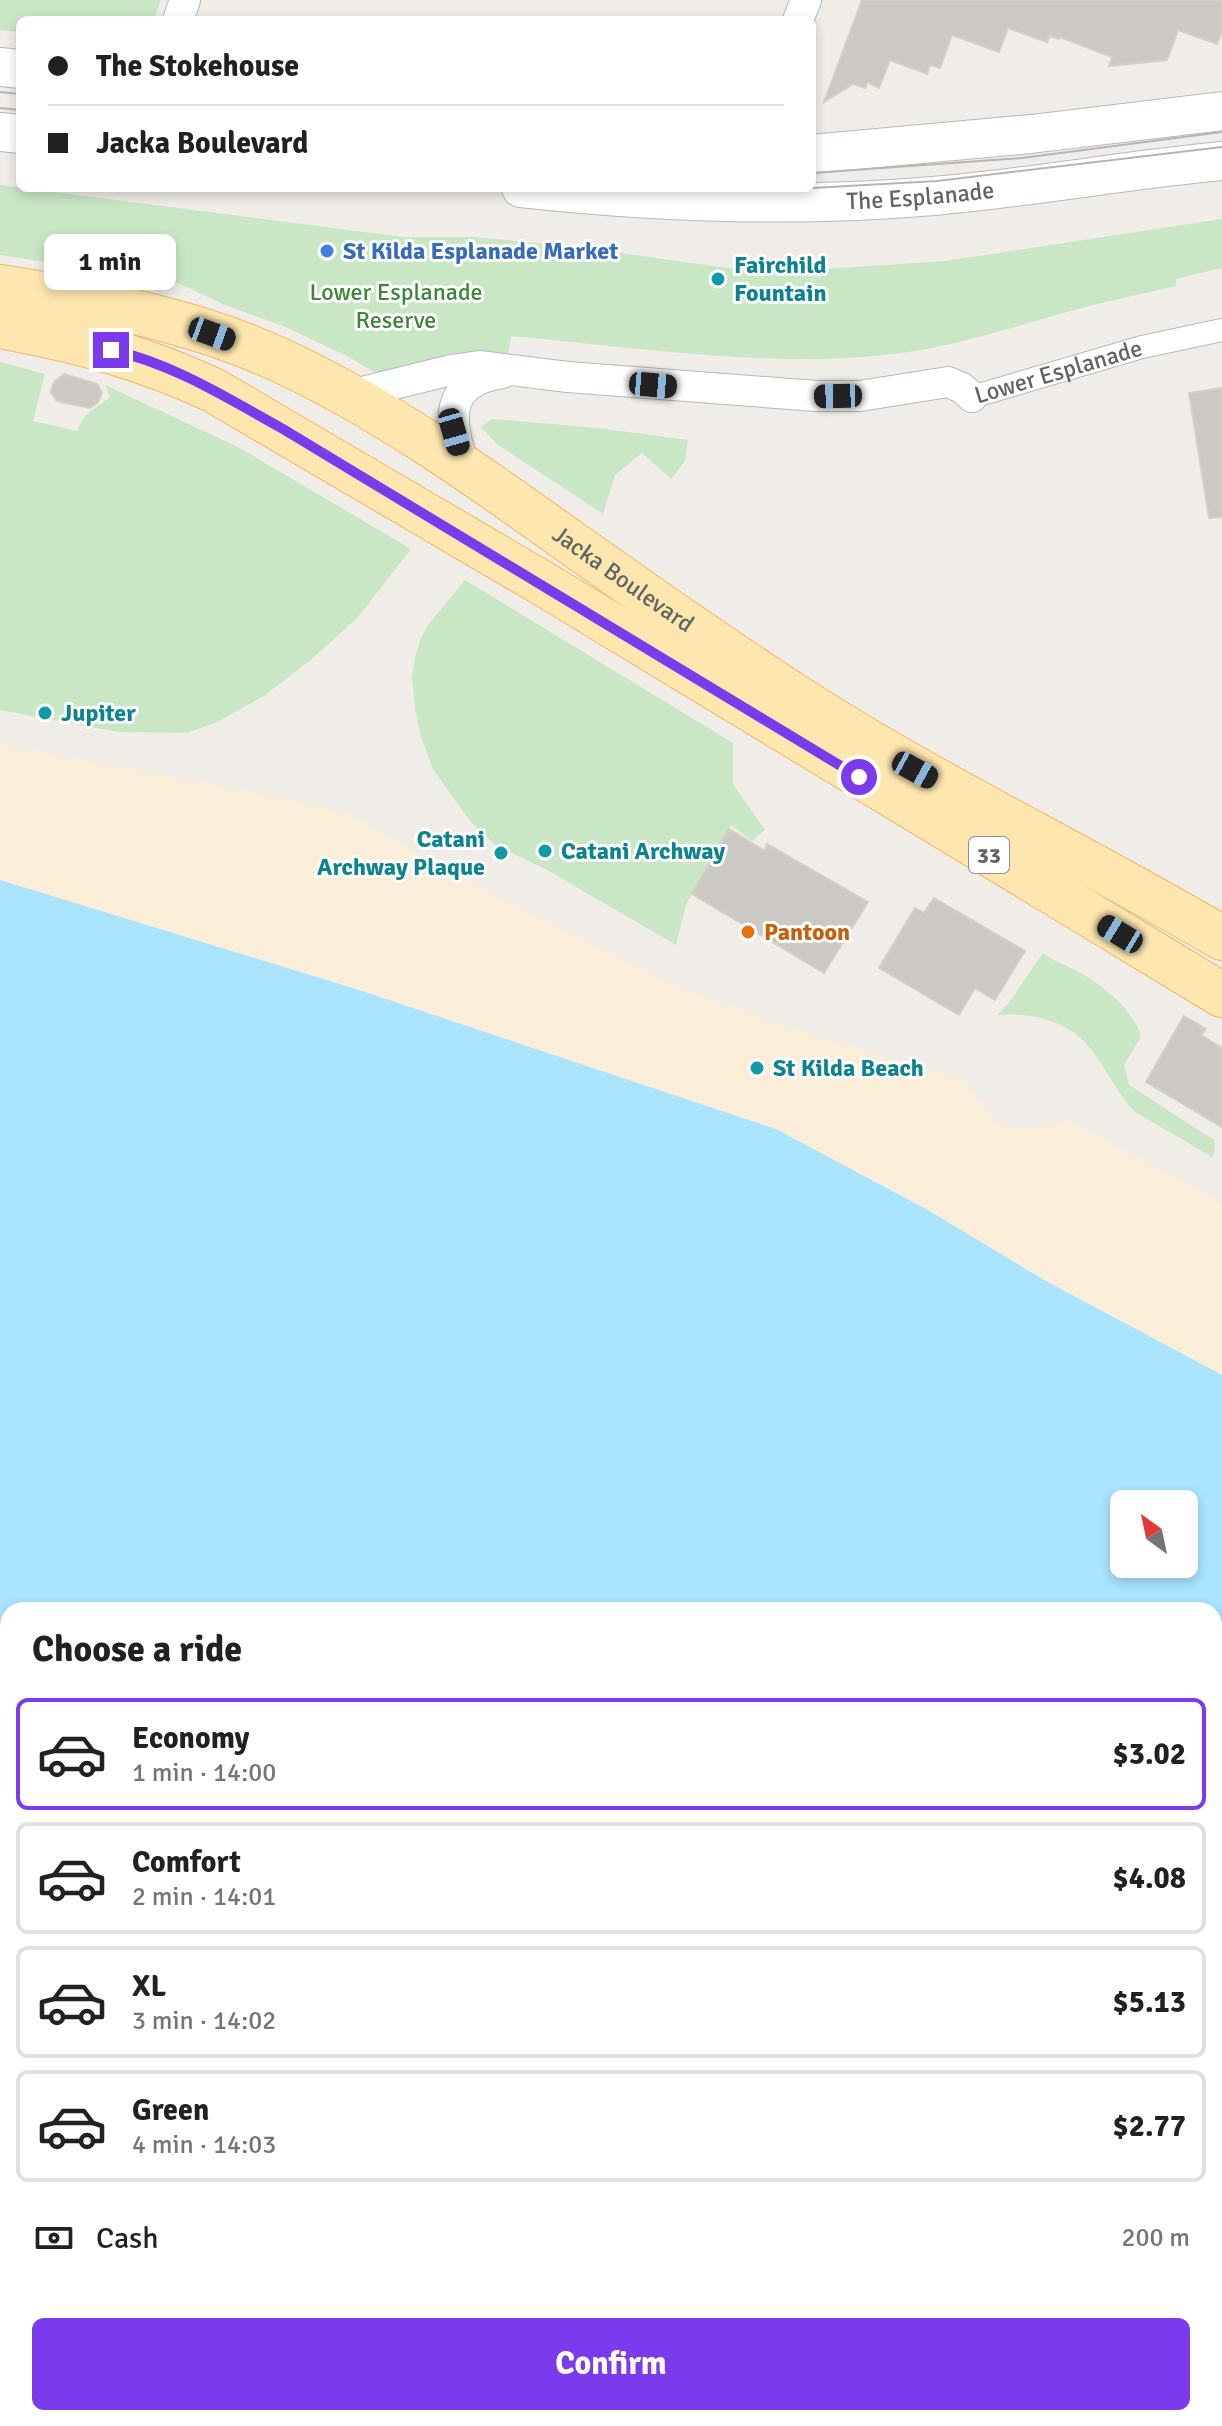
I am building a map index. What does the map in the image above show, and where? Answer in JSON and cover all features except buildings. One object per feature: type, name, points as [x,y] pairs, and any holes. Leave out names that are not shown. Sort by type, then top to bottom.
[{"type":"main road","name":"Jacka Boulevard","points":[[0,287],[86,301],[194,327],[282,360],[350,395],[464,467],[761,674],[860,737],[1222,938]]},
{"type":"main road","name":"Jacka Boulevard","points":[[0,326],[76,340],[168,369],[213,390],[336,460],[1222,995]]},
{"type":"main road","points":[[336,460],[350,395]]},
{"type":"main road","points":[[381,487],[381,452],[386,443],[404,436],[425,441]]},
{"type":"street","name":"The Esplanade","points":[[816,154],[1031,134],[1222,111]]},
{"type":"street","name":"The Esplanade","points":[[561,192],[620,198],[934,196],[1222,161]]},
{"type":"street","name":"Lower Esplanade","points":[[350,395],[462,367],[479,366],[729,392],[816,396],[860,396],[948,382],[972,397],[1142,347],[1222,330]]},
{"type":"street","name":"Lower Esplanade","points":[[464,467],[453,426],[456,403],[477,382],[494,374],[517,371]]},
{"type":"green space","points":[[0,0],[161,0],[155,16],[16,16],[16,32],[0,30]]},
{"type":"green space","name":"Lower Esplanade Reserve","points":[[0,185],[16,187],[16,192],[54,192],[403,237],[476,237],[586,248],[763,273],[945,261],[1222,219],[1222,268],[1176,279],[1176,286],[915,351],[846,358],[751,358],[511,336],[508,356],[386,379],[347,356],[283,326],[225,305],[178,283],[0,255]]},
{"type":"green space","points":[[0,362],[45,374],[33,421],[77,431],[85,416],[110,397],[105,385],[238,447],[411,549],[358,617],[313,658],[264,696],[217,722],[187,733],[118,732],[0,710]]},
{"type":"green space","points":[[492,419],[688,440],[685,461],[671,479],[642,453],[615,475],[603,514],[497,444],[481,427]]},
{"type":"green space","points":[[465,580],[733,743],[733,784],[765,830],[752,841],[731,825],[686,905],[676,945],[549,871],[495,845],[469,820],[433,769],[421,737],[415,708],[412,677],[415,657],[428,625]]},
{"type":"green space","points":[[1043,953],[1092,980],[1113,996],[1131,1016],[1141,1037],[1124,1065],[1129,1085],[1214,1140],[1212,1157],[1135,1112],[1088,1046],[1069,1030],[1034,1017],[997,1015]]},
{"type":"sand","name":"St Kilda Beach","points":[[0,744],[294,800],[351,815],[470,883],[668,982],[792,1029],[963,1079],[995,1121],[1017,1129],[1069,1120],[1222,1203],[1222,1375],[776,1129],[359,990],[0,880]]},
{"type":"water","points":[[0,880],[359,990],[776,1129],[926,1209],[1044,1280],[1222,1375],[1222,1602],[0,1602]]},
{"type":"tram line","points":[[0,92],[16,94]]},
{"type":"tram line","points":[[0,108],[16,110]]},
{"type":"tram line","points":[[816,173],[1022,158],[1222,132]]},
{"type":"tram line","points":[[816,188],[937,181],[1222,147]]},
{"type":"place","name":"St Kilda Esplanade Market","points":[[327,251]]},
{"type":"place","name":"Fairchild Fountain","points":[[718,279]]},
{"type":"place","name":"Jupiter","points":[[45,713]]},
{"type":"place","name":"Catani Archway","points":[[545,851]]},
{"type":"place","name":"Catani Archway Plaque","points":[[501,853]]},
{"type":"place","name":"Pantoon","points":[[748,932]]},
{"type":"place","name":"St Kilda Beach","points":[[757,1068]]},
{"type":"route","points":[[111,350],[168,369],[283,429],[859,777]]}]
